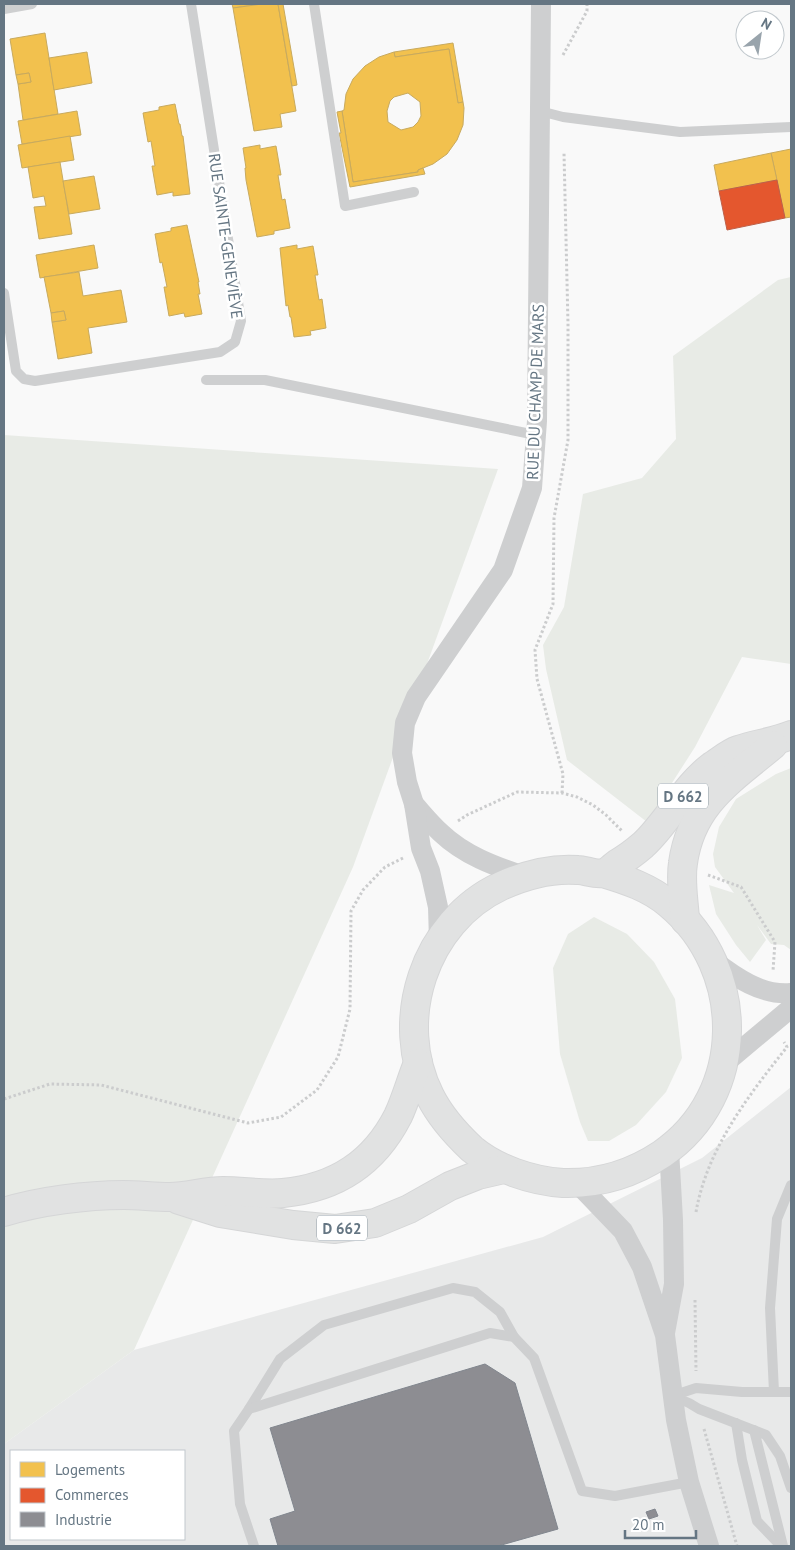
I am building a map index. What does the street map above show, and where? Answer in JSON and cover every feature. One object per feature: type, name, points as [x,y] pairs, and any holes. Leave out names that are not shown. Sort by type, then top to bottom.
[{"type":"main road","name":"D 662","points":[[603,873],[643,844],[709,768],[735,751],[784,738]]},
{"type":"main road","name":"D 662","points":[[686,920],[683,864],[694,824],[706,805],[722,786],[784,738]]},
{"type":"main road","points":[[559,870],[603,873],[626,880],[648,890],[668,903],[686,920],[701,939],[713,960],[722,985],[727,1011],[728,1038],[724,1064],[715,1088],[703,1111],[688,1131],[669,1149],[649,1163],[626,1174],[602,1180],[576,1183],[552,1182],[527,1177],[504,1168],[474,1150],[449,1125],[430,1096],[418,1063],[414,1031],[416,1000],[424,969],[438,941],[455,920],[476,901],[499,887],[524,876],[559,870]]},
{"type":"main road","name":"D 662","points":[[4,1212],[74,1197],[124,1195],[170,1197],[221,1191],[282,1193],[308,1190],[330,1183],[368,1157],[385,1137],[398,1115],[418,1063]]},
{"type":"main road","name":"D 662","points":[[170,1197],[220,1213],[293,1225],[335,1229],[375,1224],[409,1209],[450,1186],[478,1175],[504,1168]]},
{"type":"street","name":"RUE DU CHAMP DE MARS","points":[[438,941],[438,907],[430,871],[420,848],[414,804],[407,782],[402,753],[405,723],[416,697],[504,570],[532,488],[536,435],[541,4]]},
{"type":"street","name":"RUE DU CHAMP DE MARS","points":[[414,804],[441,833],[468,854],[524,876]]},
{"type":"street","points":[[713,960],[738,978],[765,990],[784,994],[791,993]]},
{"type":"street","points":[[724,1064],[791,1008]]},
{"type":"street","points":[[665,1335],[674,1284],[669,1149]]},
{"type":"street","points":[[576,1183],[623,1231],[642,1267],[665,1335],[672,1396],[689,1482],[708,1546]]},
{"type":"lane","points":[[4,9],[32,4]]},
{"type":"lane","name":"RUE SAINTE-GENEVIÈVE","points":[[4,293],[16,371],[24,379],[35,382],[220,352],[236,342],[241,321],[191,4]]},
{"type":"lane","points":[[314,4],[345,206],[414,192]]},
{"type":"lane","points":[[540,111],[563,117],[680,132],[791,127]]},
{"type":"lane","points":[[206,380],[265,380],[536,435]]},
{"type":"lane","points":[[774,1392],[770,1308],[777,1219],[791,1185]]},
{"type":"lane","points":[[254,1546],[240,1504],[234,1431],[280,1359],[324,1325],[453,1288],[475,1292],[500,1312],[514,1337],[534,1358],[582,1491],[615,1496],[689,1482]]},
{"type":"lane","points":[[249,1409],[490,1332],[514,1337]]},
{"type":"lane","points":[[672,1396],[696,1388],[742,1392],[791,1392]]},
{"type":"lane","points":[[672,1396],[689,1403],[699,1410],[766,1435],[780,1456],[791,1488]]},
{"type":"lane","points":[[736,1423],[742,1460],[757,1522],[782,1546]]},
{"type":"lane","points":[[754,1430],[782,1546]]},
{"type":"path","points":[[441,833],[467,815],[517,792],[562,792]]},
{"type":"path","points":[[4,1099],[50,1084],[101,1085],[248,1122],[281,1117],[317,1090],[338,1058],[350,1009],[351,911],[362,890],[385,867],[420,848]]},
{"type":"path","points":[[699,1410],[737,1546]]},
{"type":"shaded area","points":[[791,277],[791,664],[742,657],[695,747],[647,822],[567,760],[546,669],[543,645],[564,607],[583,494],[642,478],[676,439],[673,356],[778,280]]},
{"type":"shaded area","points":[[4,435],[498,469],[353,867],[134,1350],[4,1444]]},
{"type":"shaded area","points":[[791,768],[791,950],[784,945],[771,944],[757,925],[766,940],[750,962],[736,945],[716,914],[709,885],[734,893],[715,867],[713,854],[719,827],[736,799],[776,774]]},
{"type":"shaded area","points":[[594,917],[627,934],[654,962],[675,999],[682,1058],[666,1092],[636,1125],[609,1141],[588,1141],[580,1122],[560,1054],[553,968],[568,934]]},
{"type":"shaded area","points":[[791,1087],[791,1546],[4,1546],[4,1444],[134,1350],[543,1237],[702,1158]]},
{"type":"building: Logements","points":[[232,4],[262,4],[233,8]]},
{"type":"building: Logements","points":[[278,4],[296,111],[280,114],[282,127],[254,131],[233,8]]},
{"type":"building: Logements","points":[[278,4],[283,4],[297,85],[292,86]]},
{"type":"building: Logements","points":[[45,33],[58,114],[23,120],[18,84],[31,82],[29,73],[16,75],[10,39]]},
{"type":"building: Logements","points":[[453,43],[463,102],[458,103],[449,49],[395,57],[394,52]]},
{"type":"building: Logements","points":[[449,49],[458,103],[463,102],[463,125],[457,140],[447,154],[433,164],[418,170],[418,172],[353,182],[342,111],[344,110],[346,94],[353,79],[365,66],[379,57],[394,52],[395,57]],"holes":[[[408,93],[420,102],[421,116],[413,127],[401,130],[388,122],[387,111],[390,101],[394,97]]]},
{"type":"building: Logements","points":[[87,52],[92,83],[54,90],[49,58]]},
{"type":"building: Logements","points":[[29,73],[31,82],[18,84],[16,75]]},
{"type":"building: Logements","points":[[175,104],[183,136],[190,194],[173,196],[173,192],[157,195],[152,166],[155,166],[151,141],[148,142],[143,113]]},
{"type":"building: Logements","points":[[77,111],[81,135],[22,144],[18,121]]},
{"type":"building: Logements","points":[[342,111],[353,182],[418,172],[418,170],[423,168],[425,174],[350,187],[339,133],[341,133],[337,112]]},
{"type":"building: Logements","points":[[70,136],[74,160],[22,168],[18,145]]},
{"type":"building: Logements","points":[[260,145],[260,149],[276,146],[281,175],[278,175],[282,200],[285,199],[290,228],[274,231],[274,234],[257,237],[246,180],[243,148]]},
{"type":"building: Logements","points":[[791,149],[791,217],[785,218],[771,153]]},
{"type":"building: Logements","points":[[771,153],[777,180],[719,191],[714,165]]},
{"type":"building: Logements","points":[[60,162],[72,234],[39,239],[34,207],[46,206],[44,196],[33,198],[28,167]]},
{"type":"building: Logements","points":[[94,176],[100,209],[69,214],[63,181]]},
{"type":"building: Logements","points":[[187,225],[199,282],[200,294],[198,294],[202,314],[185,317],[184,313],[169,316],[164,287],[167,287],[162,262],[160,263],[155,234]]},
{"type":"building: Logements","points":[[94,245],[98,268],[40,278],[36,255]]},
{"type":"building: Logements","points":[[297,245],[297,249],[313,246],[318,275],[315,275],[319,300],[322,299],[326,328],[310,331],[311,335],[294,337],[288,305],[286,306],[280,248]]},
{"type":"building: Logements","points":[[79,272],[83,296],[121,290],[127,322],[88,328],[92,353],[58,359],[52,322],[66,320],[64,311],[51,313],[44,277]]},
{"type":"building: Logements","points":[[64,311],[66,320],[52,322],[51,313]]},
{"type":"building: Commerces","points":[[777,180],[785,218],[727,230],[719,191]]},
{"type":"building: Industrie","points":[[485,1364],[515,1383],[558,1529],[498,1546],[278,1546],[270,1519],[295,1511],[270,1428]]},
{"type":"building: Industrie","points":[[655,1509],[658,1516],[649,1519],[646,1512]]}]
